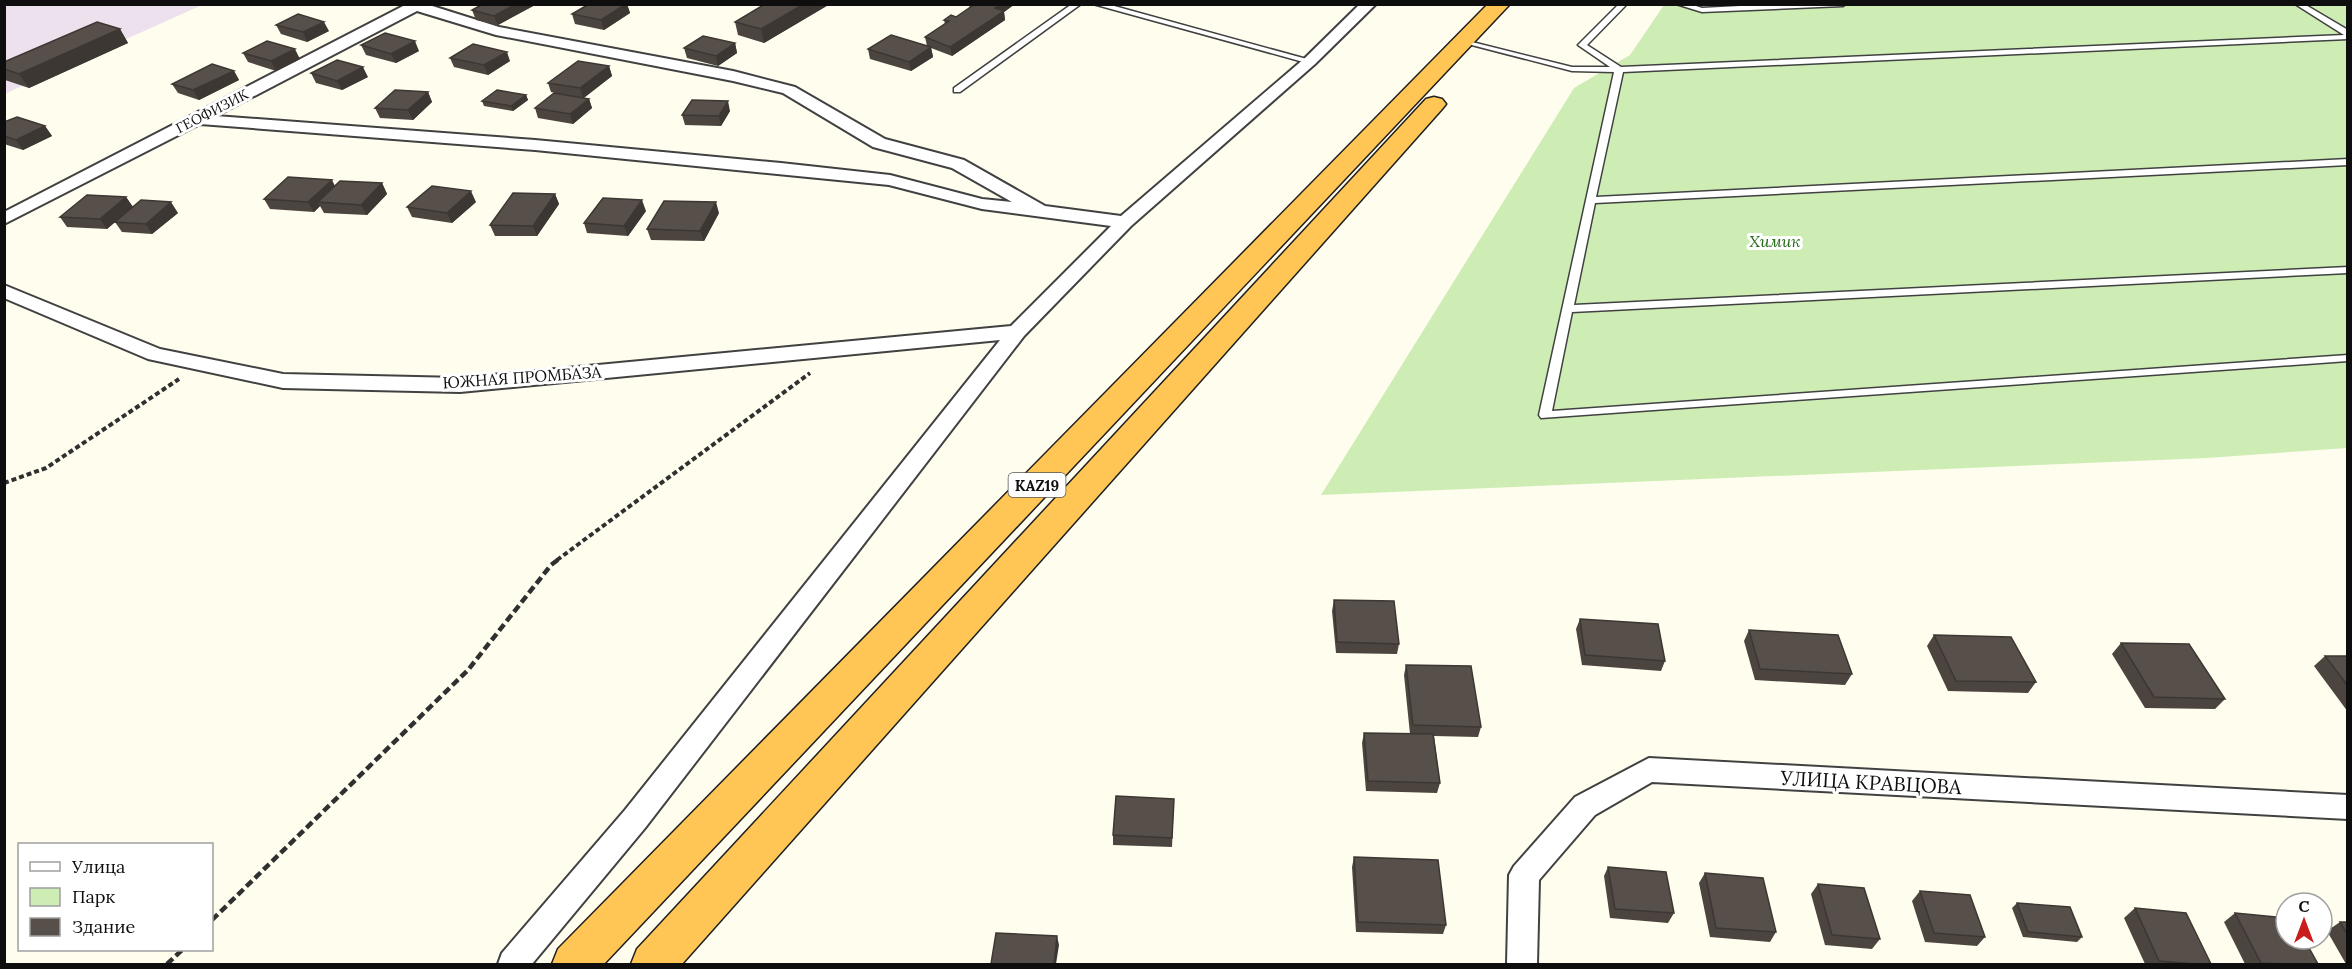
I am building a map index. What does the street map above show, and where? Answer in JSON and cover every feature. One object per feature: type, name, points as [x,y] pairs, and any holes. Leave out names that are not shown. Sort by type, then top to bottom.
[{"type":"highway","name":"KAZ19","points":[[653,964],[1475,44],[1500,4]]},
{"type":"highway","name":"KAZ19","points":[[574,964],[1475,44],[1525,4]]},
{"type":"street","points":[[513,964],[635,819],[1017,332],[1125,222],[1310,61],[1369,4]]},
{"type":"street","points":[[417,5],[496,31],[734,76],[789,90],[879,143],[958,164],[1040,211]]},
{"type":"street","name":"ГЕОФИЗИК","points":[[4,219],[417,5]]},
{"type":"street","points":[[198,119],[535,145],[890,180],[982,204],[1125,222]]},
{"type":"street","name":"ЮЖНАЯ ПРОМБАЗА","points":[[4,291],[155,354],[283,381],[460,385],[1017,332]]},
{"type":"street","name":"УЛИЦА КРАВЦОВА","points":[[1522,964],[1524,875],[1585,806],[1649,770],[2348,807]]},
{"type":"lane","points":[[957,90],[1078,4]]},
{"type":"lane","points":[[1096,4],[1310,61]]},
{"type":"lane","points":[[1619,70],[1582,45],[1624,4]]},
{"type":"lane","points":[[1679,4],[1702,10],[1843,4]]},
{"type":"lane","points":[[2298,4],[2348,35]]},
{"type":"lane","points":[[1475,44],[1572,69],[1619,70],[2348,35]]},
{"type":"lane","points":[[1619,70],[1545,415],[2348,358]]},
{"type":"lane","points":[[1590,200],[2348,162]]},
{"type":"lane","points":[[1567,309],[2348,270]]},
{"type":"path","points":[[4,483],[46,468],[202,364]]},
{"type":"path","points":[[213,920],[468,670],[551,565],[815,369]]},
{"type":"path","points":[[167,964],[181,951]]},
{"type":"shaded area","points":[[4,5],[202,5],[122,41],[29,88],[22,86],[5,94]]},
{"type":"green space","name":"Химик","points":[[1664,5],[2347,5],[2347,448],[2207,458],[1321,495],[1574,88],[1630,55]]},
{"type":"building","points":[[483,4],[516,4],[494,16],[472,10]]},
{"type":"building","points":[[589,4],[626,4],[601,20],[572,14]]},
{"type":"building","points":[[765,4],[804,4],[761,29],[735,22]]},
{"type":"building","points":[[975,4],[1001,4],[995,8],[1004,11],[950,47],[925,37],[949,21],[944,20],[951,15],[956,17]]},
{"type":"building","points":[[298,14],[324,22],[303,32],[276,25]]},
{"type":"building","points":[[97,22],[120,29],[19,74],[4,69],[4,62]]},
{"type":"building","points":[[385,33],[415,41],[391,54],[361,45]]},
{"type":"building","points":[[891,35],[931,47],[909,62],[868,49]]},
{"type":"building","points":[[703,36],[735,43],[716,56],[684,48]]},
{"type":"building","points":[[267,41],[295,49],[271,61],[243,53]]},
{"type":"building","points":[[473,44],[507,52],[484,65],[450,58]]},
{"type":"building","points":[[337,60],[363,67],[337,81],[311,73]]},
{"type":"building","points":[[578,61],[609,66],[580,88],[548,83]]},
{"type":"building","points":[[212,64],[234,71],[193,90],[172,84]]},
{"type":"building","points":[[395,90],[428,92],[408,110],[375,108]]},
{"type":"building","points":[[497,90],[526,95],[511,106],[482,101]]},
{"type":"building","points":[[554,93],[589,99],[570,114],[535,108]]},
{"type":"building","points":[[692,100],[728,101],[719,116],[682,115]]},
{"type":"building","points":[[17,117],[45,126],[16,140],[4,136],[4,122]]},
{"type":"building","points":[[288,177],[332,180],[308,202],[264,199]]},
{"type":"building","points":[[340,181],[382,183],[361,205],[318,202]]},
{"type":"building","points":[[432,186],[471,191],[447,213],[407,207]]},
{"type":"building","points":[[513,193],[555,194],[533,226],[490,225]]},
{"type":"building","points":[[87,195],[126,197],[100,219],[60,217]]},
{"type":"building","points":[[603,198],[642,200],[624,226],[584,223]]},
{"type":"building","points":[[141,200],[171,202],[146,224],[115,222]]},
{"type":"building","points":[[664,201],[716,202],[700,231],[647,229]]},
{"type":"building","points":[[1334,600],[1394,601],[1399,644],[1337,642]]},
{"type":"building","points":[[1580,619],[1658,624],[1665,661],[1585,655]]},
{"type":"building","points":[[1749,630],[1838,635],[1852,674],[1760,669]]},
{"type":"building","points":[[1934,635],[2011,637],[2036,682],[1956,681]]},
{"type":"building","points":[[2121,643],[2189,644],[2225,699],[2154,697]]},
{"type":"building","points":[[2325,656],[2348,656],[2348,686]]},
{"type":"building","points":[[1406,665],[1471,666],[1481,727],[1413,725]]},
{"type":"building","points":[[1364,733],[1433,734],[1440,783],[1368,781]]},
{"type":"building","points":[[1116,796],[1174,799],[1172,838],[1113,835]]},
{"type":"building","points":[[1354,857],[1438,860],[1446,925],[1358,922]]},
{"type":"building","points":[[1608,867],[1666,872],[1674,913],[1615,909]]},
{"type":"building","points":[[1705,873],[1763,878],[1776,932],[1716,928]]},
{"type":"building","points":[[1818,884],[1864,888],[1880,939],[1832,935]]},
{"type":"building","points":[[1920,891],[1970,895],[1985,937],[1934,933]]},
{"type":"building","points":[[2017,903],[2070,907],[2082,937],[2028,932]]},
{"type":"building","points":[[2135,908],[2186,913],[2211,964],[2159,961]]},
{"type":"building","points":[[2235,913],[2274,917],[2274,951],[2311,951],[2318,964],[2279,964],[2261,963]]},
{"type":"building","points":[[2340,922],[2348,922],[2348,935]]},
{"type":"building","points":[[996,933],[1057,936],[1054,964],[991,964]]}]
